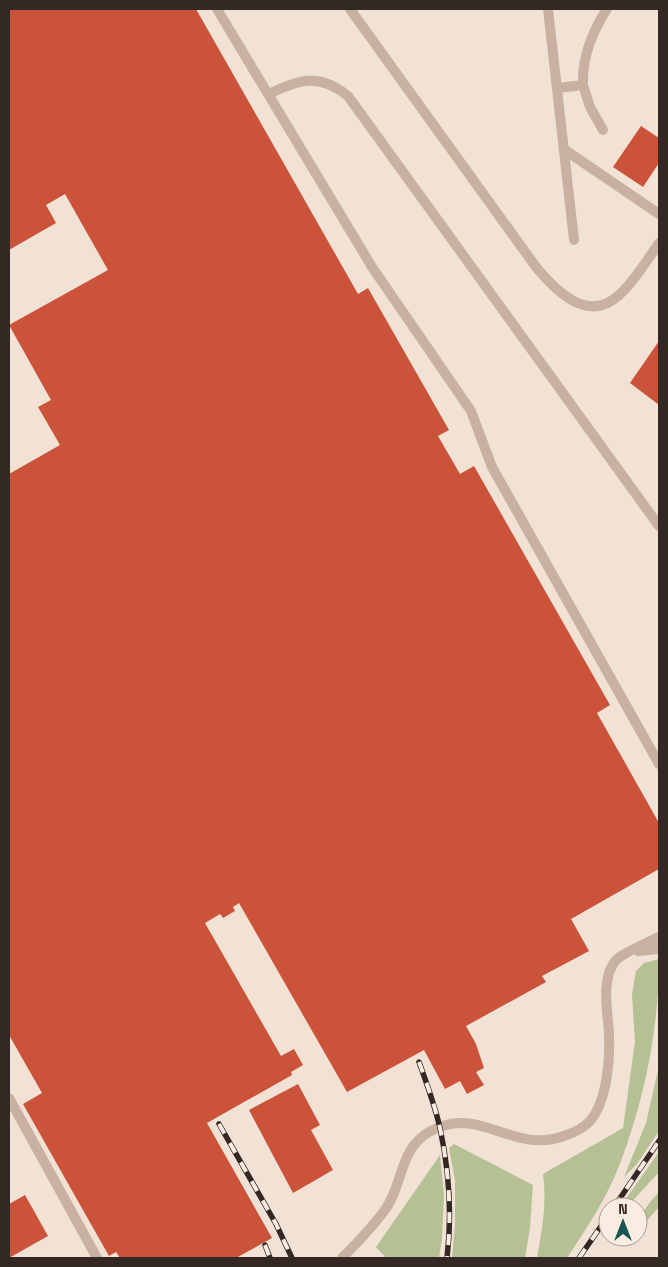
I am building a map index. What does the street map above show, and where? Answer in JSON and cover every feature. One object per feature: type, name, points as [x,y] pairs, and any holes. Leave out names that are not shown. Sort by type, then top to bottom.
[{"type":"lane","points":[[216,9],[372,267],[471,411],[492,467],[659,764]]},
{"type":"lane","points":[[350,9],[536,267],[567,298],[577,303],[595,306],[612,300],[624,290],[659,243]]},
{"type":"lane","points":[[548,9],[574,240]]},
{"type":"lane","points":[[603,130],[590,107],[583,85],[583,64],[595,29],[607,9]]},
{"type":"lane","points":[[269,94],[295,82],[314,80],[332,84],[348,96],[659,526]]},
{"type":"lane","points":[[558,88],[583,85]]},
{"type":"lane","points":[[565,150],[659,214]]},
{"type":"lane","points":[[342,1258],[386,1207],[409,1152],[417,1141],[427,1133],[450,1124],[462,1122],[484,1126],[521,1139],[533,1141],[570,1134],[589,1122],[600,1104],[608,1063],[608,976],[616,961],[624,954],[659,937]]},
{"type":"lane","points":[[633,951],[659,950]]},
{"type":"lane","points":[[9,1098],[97,1258]]},
{"type":"green space","points":[[659,959],[656,1010],[644,1087],[630,1137],[610,1187],[605,1197],[598,1197],[598,1209],[567,1258],[537,1258],[544,1206],[543,1174],[623,1128],[635,1042],[632,994],[636,971],[644,963]]},
{"type":"green space","points":[[659,1066],[659,1131],[637,1164],[624,1177],[646,1123]]},
{"type":"green space","points":[[454,1144],[533,1185],[530,1228],[525,1258],[452,1258],[455,1225],[455,1180],[449,1148]]},
{"type":"green space","points":[[659,1152],[659,1172],[636,1197],[627,1197]]},
{"type":"green space","points":[[440,1155],[444,1195],[439,1258],[386,1258],[376,1247]]},
{"type":"green space","points":[[659,1192],[659,1207],[648,1220],[648,1205]]},
{"type":"building","points":[[9,9],[196,9],[358,294],[368,288],[449,430],[438,436],[460,474],[474,466],[610,705],[597,713],[659,823],[659,869],[571,919],[589,951],[542,976],[546,982],[466,1026],[476,1044],[484,1068],[476,1072],[484,1085],[467,1094],[460,1081],[445,1089],[424,1050],[347,1092],[239,903],[233,907],[235,911],[223,918],[220,914],[205,923],[281,1056],[294,1049],[303,1065],[291,1072],[292,1075],[207,1123],[272,1238],[236,1258],[120,1258],[116,1252],[109,1256],[23,1104],[42,1093],[9,1035],[9,474],[60,445],[38,407],[51,400],[9,325],[108,270],[65,194],[46,205],[56,223],[9,250]]},
{"type":"building","points":[[641,126],[659,138],[659,163],[643,187],[613,167]]},
{"type":"building","points":[[659,341],[659,405],[630,383]]},
{"type":"building","points":[[298,1084],[320,1125],[311,1130],[333,1170],[293,1193],[249,1110]]},
{"type":"building","points":[[25,1195],[48,1236],[9,1258],[9,1204]]},
{"type":"railway","points":[[419,1062],[438,1120],[446,1160],[449,1193],[449,1242],[447,1258]]},
{"type":"railway","points":[[219,1124],[276,1224],[292,1258]]},
{"type":"railway","points":[[621,1197],[659,1141]]},
{"type":"railway","points":[[579,1258],[598,1230]]},
{"type":"railway","points":[[265,1245],[270,1258]]}]
